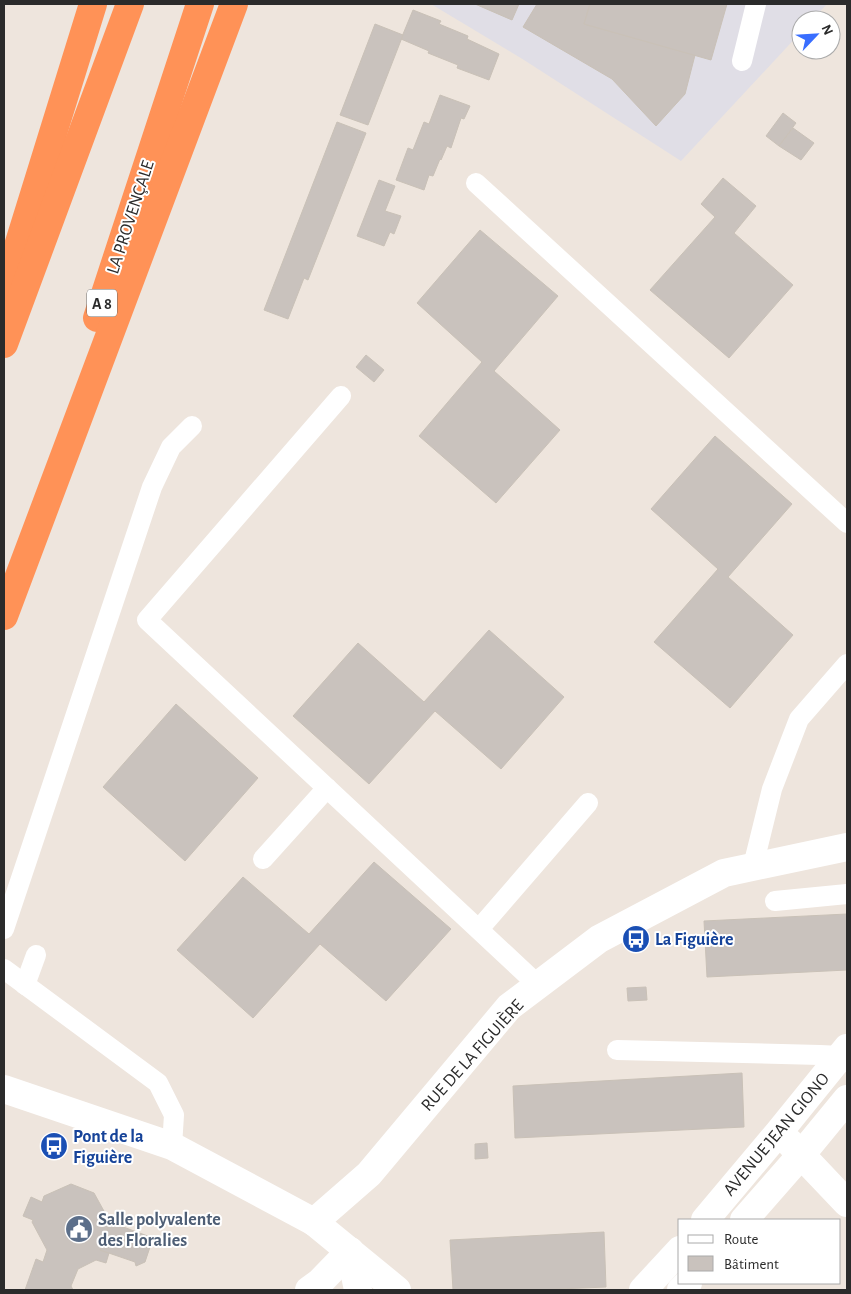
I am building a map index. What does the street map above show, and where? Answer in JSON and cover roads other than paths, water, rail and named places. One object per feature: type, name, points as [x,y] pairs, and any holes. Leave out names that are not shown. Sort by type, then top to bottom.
[{"type":"highway","points":[[4,291],[93,4]]},
{"type":"highway","points":[[4,344],[130,4]]},
{"type":"highway","name":"LA PROVENÇALE","points":[[4,602],[200,4]]},
{"type":"highway","points":[[4,616],[234,4]]},
{"type":"main road","name":"RUE DE LA FIGUIÈRE","points":[[314,1222],[368,1174],[509,1007],[599,939],[724,873],[847,847]]},
{"type":"main road","name":"AVENUE JEAN GIONO","points":[[706,1219],[845,1056]]},
{"type":"main road","points":[[4,1089],[172,1146],[314,1222],[397,1290]]},
{"type":"main road","name":"AVENUE JEAN GIONO","points":[[745,1219],[847,1100]]},
{"type":"main road","points":[[779,1132],[847,1203]]},
{"type":"main road","points":[[309,1290],[320,1282],[350,1251]]},
{"type":"main road","points":[[350,1251],[358,1290]]},
{"type":"main road","points":[[643,1290],[678,1252]]},
{"type":"lane","points":[[742,61],[756,4]]},
{"type":"lane","points":[[476,183],[847,523]]},
{"type":"lane","points":[[341,396],[147,620],[538,985]]},
{"type":"lane","points":[[4,929],[152,487],[171,447],[192,426]]},
{"type":"lane","points":[[753,866],[772,789],[799,719],[847,664]]},
{"type":"lane","points":[[263,859],[327,788]]},
{"type":"lane","points":[[479,929],[588,803]]},
{"type":"lane","points":[[775,901],[847,894]]},
{"type":"lane","points":[[25,984],[36,955]]},
{"type":"lane","points":[[4,969],[158,1083],[174,1115],[172,1146]]},
{"type":"lane","points":[[617,1050],[845,1056]]},
{"type":"place","name":"La Figuière","points":[[636,939]]},
{"type":"place","name":"Pont de la Figuière","points":[[54,1146]]},
{"type":"place","name":"Salle polyvalente des Floralies","points":[[79,1229]]}]
